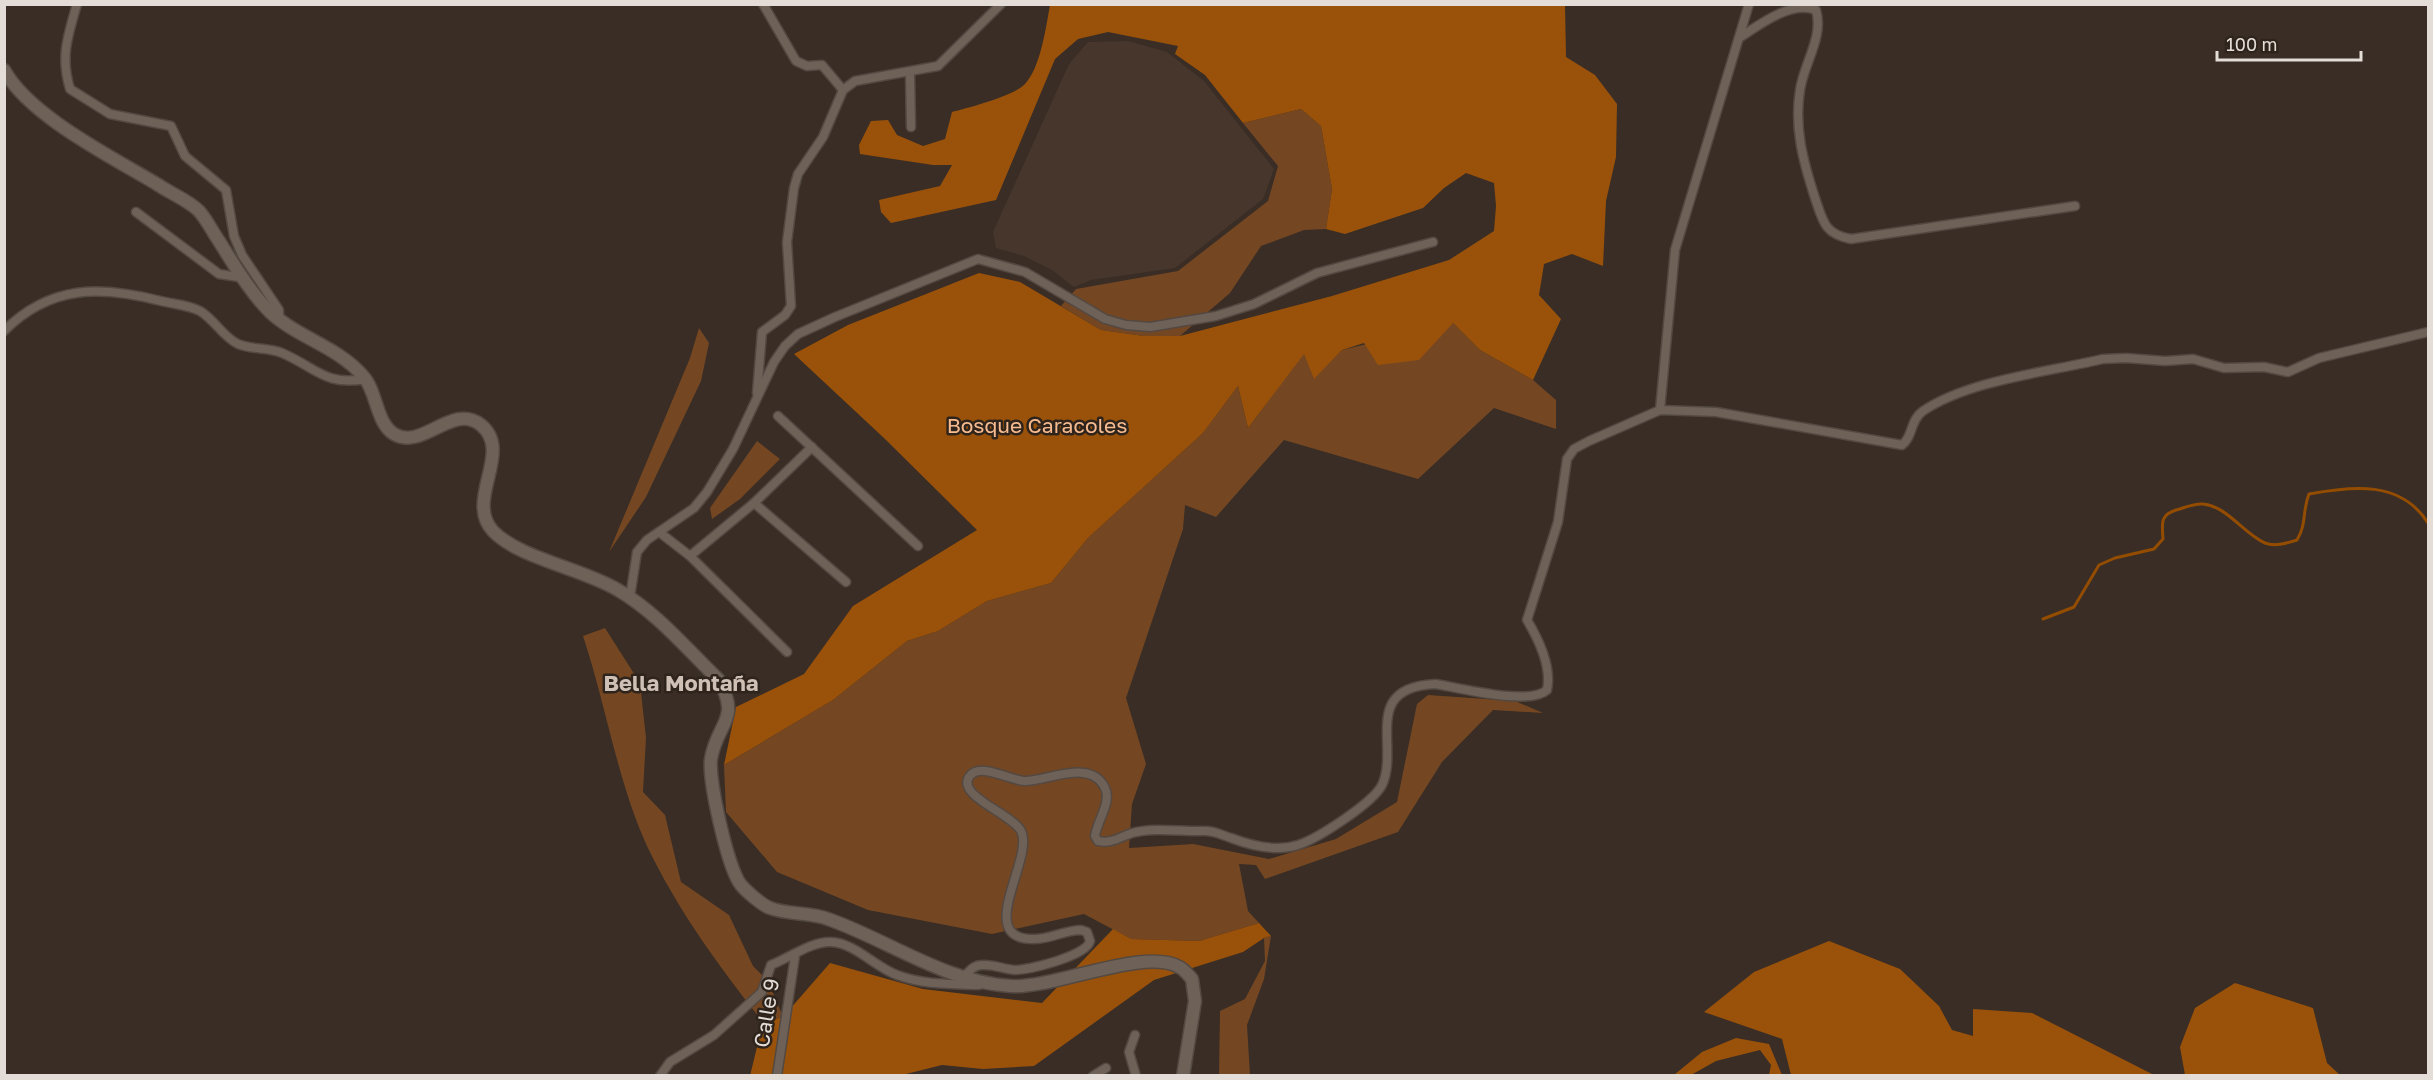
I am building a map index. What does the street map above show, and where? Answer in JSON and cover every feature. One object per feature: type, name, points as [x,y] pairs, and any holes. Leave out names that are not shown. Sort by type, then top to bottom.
[{"type":"main road","points":[[4,70],[19,90],[46,114],[196,209],[257,297],[279,319],[347,359],[366,379],[387,428],[395,434],[413,437],[453,420],[474,420],[484,427],[491,438],[494,450],[483,498],[485,519],[490,528],[514,546],[594,578],[630,597],[718,679],[727,694],[729,706],[711,758],[711,777],[729,863],[742,886],[769,908],[826,918],[963,977],[1010,986],[1043,984],[1088,973],[1157,961],[1179,967],[1192,979],[1195,1001],[1183,1076]]},
{"type":"street","points":[[77,4],[66,45],[63,68],[69,89],[110,114],[171,126],[185,156],[226,190],[234,236],[242,255],[279,310],[279,319]]},
{"type":"street","points":[[763,4],[796,61],[807,66],[822,65],[843,90]]},
{"type":"street","points":[[757,398],[762,332],[785,315],[791,306],[787,242],[794,188],[798,174],[823,137],[843,90],[855,81],[910,73],[938,66],[1001,4]]},
{"type":"street","points":[[1660,410],[1675,250],[1749,4]]},
{"type":"street","points":[[1738,38],[1796,5],[1808,5],[1816,10],[1818,32],[1800,87],[1797,122],[1803,161],[1825,225],[1836,236],[1851,238],[2075,206]]},
{"type":"street","points":[[910,73],[911,127]]},
{"type":"street","points":[[4,83],[19,90]]},
{"type":"street","points":[[136,212],[219,274],[244,278]]},
{"type":"street","points":[[630,597],[637,552],[658,532],[694,508],[707,492],[733,449],[774,362],[785,346],[798,334],[978,259],[1025,272],[1104,319],[1126,325],[1150,327],[1226,313],[1254,304],[1317,273],[1433,242]]},
{"type":"street","points":[[4,331],[19,317],[57,297],[71,292],[107,290],[198,310],[212,319],[235,343],[284,354],[333,380],[346,382],[366,379]]},
{"type":"street","points":[[963,977],[973,967],[980,965],[1011,970],[1038,967],[1085,949],[1090,941],[1087,932],[1081,930],[1034,940],[1021,938],[1011,933],[1007,921],[1007,908],[1023,857],[1023,836],[1009,817],[972,795],[967,784],[972,773],[987,771],[1008,779],[1027,781],[1060,774],[1089,774],[1099,780],[1106,789],[1107,800],[1095,836],[1098,841],[1106,843],[1149,830],[1217,831],[1254,846],[1279,849],[1297,846],[1320,835],[1381,788],[1386,768],[1386,720],[1389,708],[1404,694],[1422,685],[1436,684],[1526,697],[1542,695],[1547,690],[1548,675],[1540,646],[1527,620],[1558,522],[1567,459],[1574,449],[1588,441],[1660,410],[1716,412],[1902,445],[1907,441],[1917,416],[1954,394],[2103,359],[2165,361],[2193,359],[2218,367],[2264,368],[2288,372],[2319,358],[2428,332]]},
{"type":"street","points":[[778,416],[918,546]]},
{"type":"street","points":[[690,556],[754,503],[812,447]]},
{"type":"street","points":[[754,503],[846,582]]},
{"type":"street","points":[[658,532],[690,556],[788,652]]},
{"type":"street","points":[[660,1076],[670,1062],[714,1035],[762,992],[771,965],[820,943],[833,942],[847,946],[895,974],[924,984],[1010,986]]},
{"type":"street","name":"Calle 9","points":[[777,1076],[795,956]]},
{"type":"street","points":[[1135,1035],[1129,1052],[1136,1076]]},
{"type":"street","points":[[1093,1076],[1106,1068]]},
{"type":"shaded area","points":[[1128,41],[1167,52],[1204,81],[1274,169],[1263,199],[1175,268],[1091,280],[1074,287],[1052,270],[1024,256],[996,248],[993,232],[1069,64],[1088,42]]},
{"type":"shaded area","points":[[1301,109],[1321,126],[1332,189],[1326,229],[1304,230],[1261,246],[1230,293],[1180,336],[1144,336],[1101,330],[1061,306],[1076,289],[1178,271],[1268,201],[1278,166],[1243,123]]},
{"type":"shaded area","points":[[1453,323],[1480,350],[1533,380],[1556,400],[1556,429],[1494,408],[1418,479],[1284,440],[1216,517],[1185,505],[1183,529],[1126,698],[1146,764],[1132,804],[1129,848],[1193,844],[1269,859],[1336,839],[1397,802],[1417,704],[1428,695],[1515,701],[1543,713],[1493,710],[1442,762],[1398,832],[1265,879],[1256,865],[1239,864],[1248,911],[1259,923],[1199,941],[1131,939],[1084,914],[992,934],[868,910],[777,872],[726,812],[724,765],[833,700],[907,641],[938,631],[987,601],[1051,583],[1088,538],[1203,433],[1238,386],[1248,428],[1304,353],[1314,378],[1342,350]]},
{"type":"shaded area","points":[[699,328],[709,343],[701,381],[646,497],[609,552],[690,358]]},
{"type":"shaded area","points":[[757,441],[780,459],[740,499],[712,519],[710,508]]},
{"type":"shaded area","points":[[605,628],[640,683],[646,738],[643,792],[665,815],[681,882],[729,915],[753,966],[768,981],[783,1017],[763,1022],[700,937],[647,846],[620,769],[583,636]]},
{"type":"shaded area","points":[[1271,936],[1264,979],[1247,1025],[1250,1075],[1219,1076],[1220,1011],[1245,999],[1265,961],[1264,938]]},
{"type":"green space","name":"Bosque Caracoles","points":[[1050,5],[1565,5],[1566,57],[1595,75],[1617,104],[1616,157],[1606,201],[1603,266],[1572,254],[1544,264],[1539,295],[1561,319],[1533,380],[1480,350],[1453,323],[1419,360],[1378,365],[1364,343],[1342,350],[1314,379],[1304,354],[1248,428],[1238,386],[1203,433],[1088,538],[1051,583],[987,601],[938,631],[907,641],[833,700],[724,765],[736,707],[804,674],[853,606],[977,530],[885,439],[794,354],[848,325],[979,273],[1020,282],[1101,330],[1144,336],[1180,336],[1332,296],[1449,260],[1494,231],[1496,206],[1494,183],[1466,173],[1444,188],[1423,208],[1345,234],[1326,229],[1332,189],[1321,126],[1301,109],[1243,123],[1205,75],[1175,54],[1178,46],[1108,32],[1078,39],[1055,59],[996,200],[891,223],[881,212],[879,200],[940,186],[952,165],[933,165],[860,154],[859,145],[871,121],[888,120],[897,135],[923,146],[945,139],[952,112],[1011,93],[1031,77],[1045,35]]},
{"type":"green space","points":[[1259,923],[1271,936],[1243,952],[1154,980],[1034,1066],[983,1069],[942,1065],[898,1076],[750,1076],[763,1022],[783,1017],[830,963],[923,989],[1042,1003],[1113,929],[1131,939],[1199,941]]},
{"type":"green space","points":[[1829,941],[1900,969],[1939,1006],[1952,1030],[1973,1036],[1973,1009],[2032,1013],[2154,1075],[1791,1075],[1782,1039],[1704,1012],[1754,972]]},
{"type":"green space","points":[[2235,983],[2313,1008],[2327,1063],[2340,1075],[2185,1075],[2180,1047],[2195,1008]]},
{"type":"green space","points":[[1736,1038],[1769,1044],[1782,1075],[1769,1075],[1771,1065],[1760,1050],[1716,1061],[1691,1075],[1674,1075],[1702,1052]]},
{"type":"waterway","points":[[2043,619],[2074,607],[2099,565],[2115,558],[2154,549],[2163,539],[2162,524],[2167,514],[2193,505],[2212,506],[2228,515],[2257,539],[2273,545],[2297,540],[2302,528],[2309,494],[2325,491],[2358,488],[2390,493],[2404,499],[2417,509],[2428,523]]},
{"type":"district","name":"Bella Montaña","points":[[681,683]]}]
